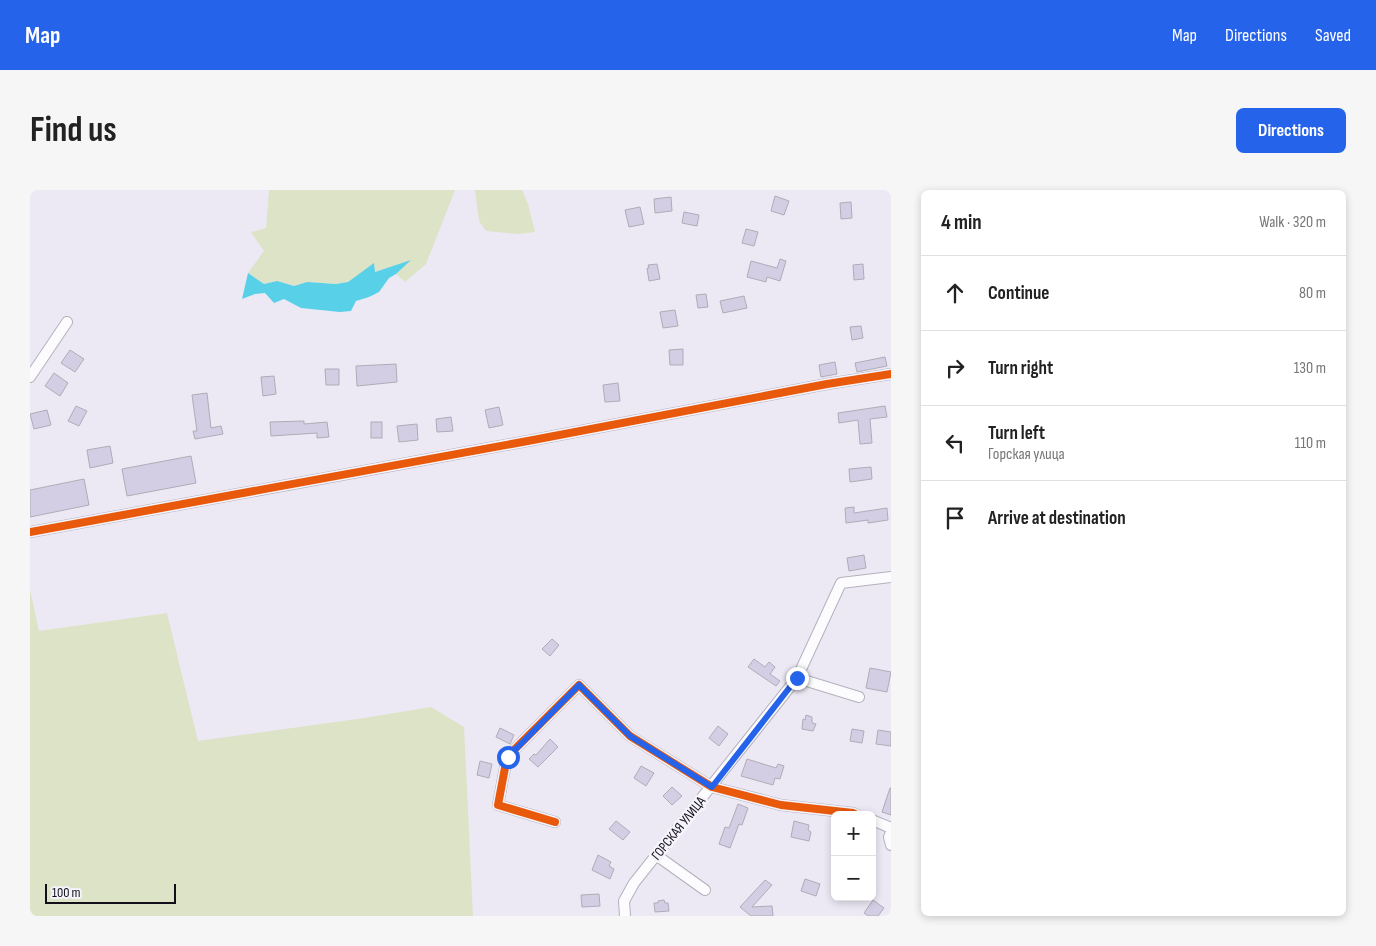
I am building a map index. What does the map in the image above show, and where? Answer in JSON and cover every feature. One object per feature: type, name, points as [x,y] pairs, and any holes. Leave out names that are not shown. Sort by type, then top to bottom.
[{"type":"street","points":[[30,377],[67,322]]},
{"type":"street","points":[[30,532],[827,384],[891,374]]},
{"type":"street","name":"ГОРСКАЯ УЛИЦА","points":[[625,916],[624,901],[634,883],[797,678],[841,583],[891,577]]},
{"type":"street","points":[[797,678],[859,697]]},
{"type":"street","points":[[555,822],[498,805],[508,757],[579,685],[630,736],[712,787],[781,805],[835,811]]},
{"type":"street","points":[[876,822],[891,828]]},
{"type":"street","points":[[891,832],[889,837],[891,845]]},
{"type":"street","points":[[656,856],[705,890]]},
{"type":"green space","points":[[269,190],[455,190],[426,264],[405,282],[396,274],[409,261],[375,272],[374,264],[348,282],[336,284],[307,282],[294,286],[277,281],[264,284],[248,273],[264,251],[251,232],[266,228]]},
{"type":"green space","points":[[475,190],[522,190],[528,204],[535,232],[518,234],[486,231],[479,221]]},
{"type":"green space","points":[[30,590],[39,631],[167,613],[198,741],[431,707],[464,727],[473,916],[30,916]]},
{"type":"water","points":[[411,260],[389,278],[379,292],[356,301],[351,311],[340,312],[301,308],[284,299],[274,303],[265,293],[255,294],[242,299],[248,273],[264,284],[277,281],[294,286],[307,282],[336,284],[348,282],[374,263],[375,272]]},
{"type":"building","points":[[775,196],[789,201],[784,215],[771,211]]},
{"type":"building","points":[[671,197],[672,211],[655,213],[654,199]]},
{"type":"building","points":[[851,202],[852,218],[841,219],[840,203]]},
{"type":"building","points":[[640,207],[644,224],[629,227],[625,210]]},
{"type":"building","points":[[684,212],[699,215],[697,226],[682,223]]},
{"type":"building","points":[[746,229],[758,232],[754,246],[742,243]]},
{"type":"building","points":[[780,259],[786,261],[780,281],[767,277],[766,282],[747,277],[751,261],[777,268]]},
{"type":"building","points":[[657,264],[660,279],[649,281],[648,265]]},
{"type":"building","points":[[863,264],[864,279],[854,280],[853,265]]},
{"type":"building","points":[[706,294],[708,307],[698,308],[696,295]]},
{"type":"building","points":[[744,296],[747,308],[723,313],[720,301]]},
{"type":"building","points":[[675,310],[678,326],[663,328],[660,312]]},
{"type":"building","points":[[861,326],[863,338],[852,340],[850,327]]},
{"type":"building","points":[[683,349],[683,365],[670,365],[669,350]]},
{"type":"building","points":[[70,350],[84,359],[75,372],[61,363]]},
{"type":"building","points":[[885,357],[887,366],[857,372],[855,363]]},
{"type":"building","points":[[835,362],[837,374],[821,377],[819,365]]},
{"type":"building","points":[[396,364],[397,382],[357,386],[356,366]]},
{"type":"building","points":[[325,369],[339,369],[339,385],[326,385]]},
{"type":"building","points":[[54,373],[68,383],[60,396],[45,386]]},
{"type":"building","points":[[274,376],[276,394],[263,396],[261,377]]},
{"type":"building","points":[[618,383],[620,401],[605,402],[603,385]]},
{"type":"building","points":[[207,393],[211,428],[221,426],[223,434],[195,439],[193,431],[197,431],[192,395]]},
{"type":"building","points":[[76,406],[87,411],[79,426],[68,421]]},
{"type":"building","points":[[885,406],[887,417],[870,419],[872,443],[860,444],[858,420],[839,423],[838,413]]},
{"type":"building","points":[[499,407],[503,425],[489,428],[485,410]]},
{"type":"building","points":[[47,410],[51,425],[34,429],[30,414]]},
{"type":"building","points":[[451,417],[453,431],[437,432],[436,419]]},
{"type":"building","points":[[304,421],[304,424],[327,422],[329,437],[317,438],[317,433],[271,436],[270,422]]},
{"type":"building","points":[[371,422],[382,422],[382,438],[371,438]]},
{"type":"building","points":[[417,424],[418,440],[399,442],[397,426]]},
{"type":"building","points":[[110,446],[113,463],[90,468],[87,450]]},
{"type":"building","points":[[191,456],[196,483],[127,496],[122,469]]},
{"type":"building","points":[[871,467],[872,479],[850,482],[849,469]]},
{"type":"building","points":[[84,479],[89,505],[30,517],[30,490]]},
{"type":"building","points":[[854,507],[854,513],[887,508],[888,520],[868,523],[868,520],[846,523],[845,508]]},
{"type":"building","points":[[864,555],[866,568],[849,571],[847,558]]},
{"type":"building","points":[[552,639],[559,645],[550,656],[542,649]]},
{"type":"building","points":[[754,659],[765,667],[769,662],[775,667],[770,674],[780,681],[776,686],[748,667]]},
{"type":"building","points":[[870,668],[891,672],[887,692],[866,688]]},
{"type":"building","points":[[806,715],[812,717],[812,723],[816,724],[813,731],[802,729],[803,719],[805,720]]},
{"type":"building","points":[[718,726],[728,734],[719,746],[709,738]]},
{"type":"building","points":[[500,728],[514,735],[510,744],[496,737]]},
{"type":"building","points":[[852,729],[864,731],[862,743],[850,741]]},
{"type":"building","points":[[878,730],[891,732],[891,746],[876,744]]},
{"type":"building","points":[[550,739],[558,747],[538,767],[529,759],[534,754],[536,755]]},
{"type":"building","points":[[747,759],[776,768],[778,764],[784,766],[780,779],[775,778],[773,785],[741,776]]},
{"type":"building","points":[[480,761],[492,764],[489,778],[477,775]]},
{"type":"building","points":[[641,766],[654,773],[646,786],[634,778]]},
{"type":"building","points":[[672,787],[682,796],[672,805],[663,796]]},
{"type":"building","points":[[891,788],[891,815],[882,812]]},
{"type":"building","points":[[738,804],[748,808],[742,825],[739,824],[730,848],[719,844],[725,827],[729,828]]},
{"type":"building","points":[[616,821],[630,832],[623,840],[609,829]]},
{"type":"building","points":[[794,821],[809,825],[808,830],[811,832],[809,841],[791,837]]},
{"type":"building","points":[[598,855],[611,862],[609,866],[614,869],[610,879],[592,870]]},
{"type":"building","points":[[805,879],[820,884],[816,896],[801,891]]},
{"type":"building","points":[[765,880],[772,885],[752,907],[772,906],[773,916],[751,916],[740,907]]},
{"type":"building","points":[[599,894],[600,906],[582,907],[581,895]]},
{"type":"building","points":[[664,900],[665,903],[668,903],[669,911],[655,912],[654,903]]},
{"type":"building","points":[[872,901],[884,908],[878,916],[868,916],[864,913]]},
{"type":"cycle path","points":[[30,532],[827,384],[891,374]]},
{"type":"cycle path","points":[[555,822],[498,805],[507,757],[579,685],[630,736],[712,787],[781,805],[835,811]]},
{"type":"route","points":[[508,757],[579,685],[630,736],[712,787],[797,678]]}]
